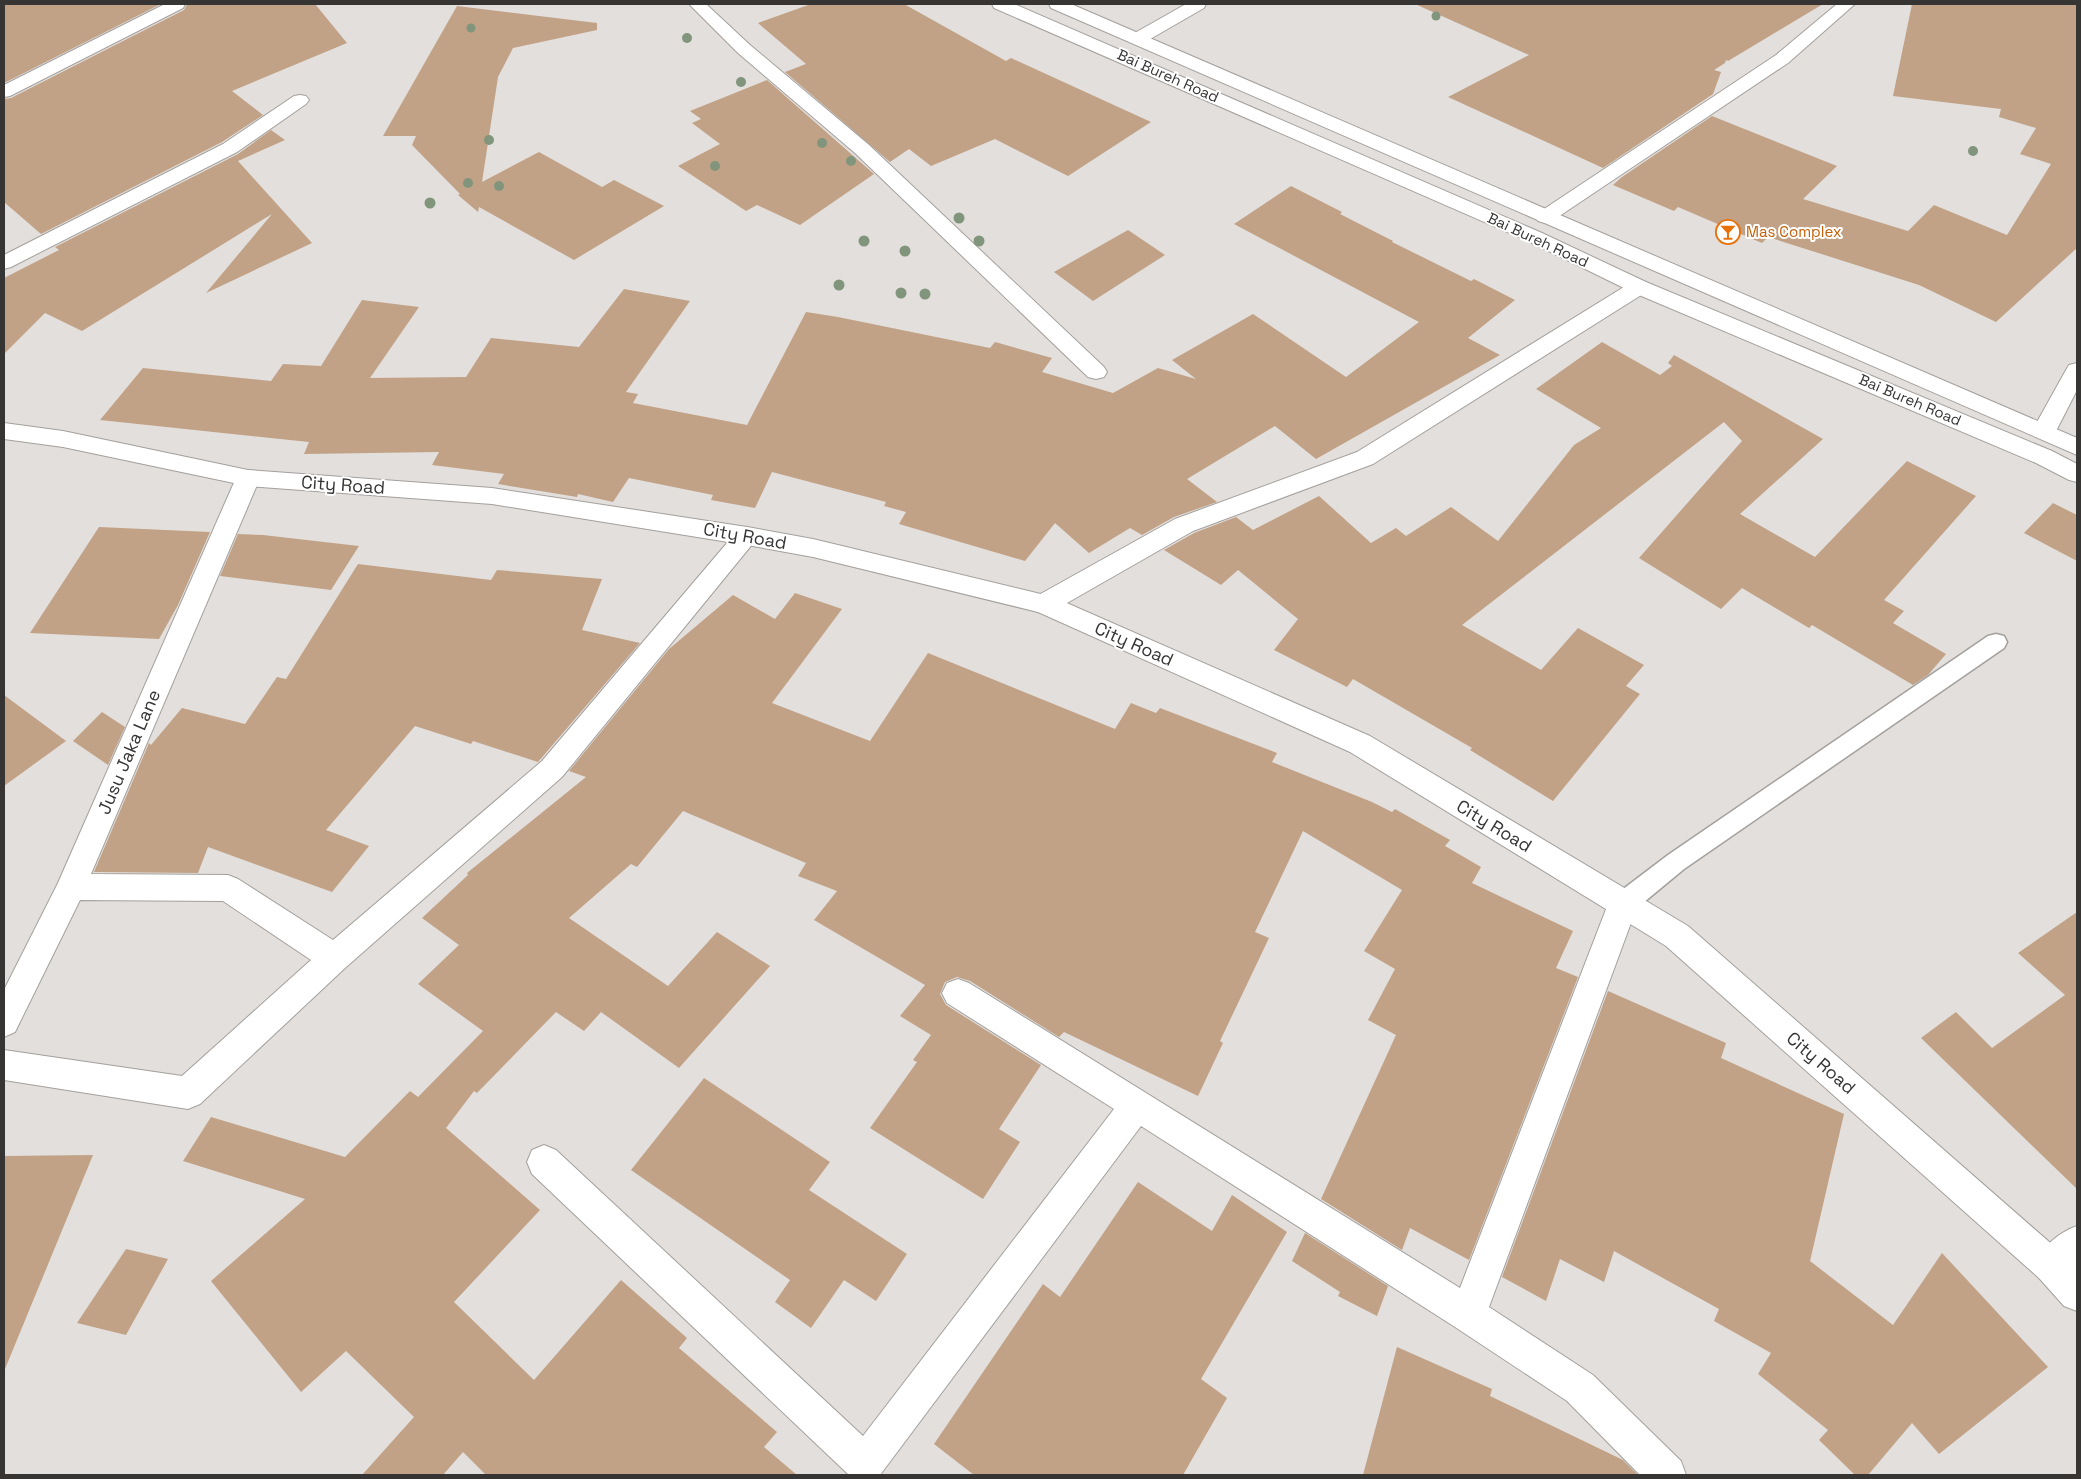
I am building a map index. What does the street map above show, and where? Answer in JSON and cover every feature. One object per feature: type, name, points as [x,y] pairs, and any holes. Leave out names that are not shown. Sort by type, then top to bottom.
[{"type":"main road","points":[[4,92],[177,4]]},
{"type":"main road","points":[[697,4],[744,49],[862,148],[1096,372]]},
{"type":"main road","name":"Bai Bureh Road","points":[[1000,4],[1134,60],[1535,237],[1640,287],[2044,457],[2077,474]]},
{"type":"main road","name":"Bai Bureh Road","points":[[1057,4],[2044,431],[2077,447]]},
{"type":"main road","points":[[1139,38],[1198,4]]},
{"type":"main road","points":[[1546,217],[1782,59],[1847,4]]},
{"type":"main road","points":[[4,263],[230,148],[300,100]]},
{"type":"main road","points":[[1044,604],[1184,525],[1365,458],[1640,287]]},
{"type":"main road","points":[[2044,431],[2077,370]]},
{"type":"main road","name":"City Road","points":[[4,431],[63,439],[248,478],[492,496],[747,536],[812,548],[1044,604],[1360,744],[1677,936],[2051,1266],[2077,1293]]},
{"type":"main road","name":"Jusu Jaka Lane","points":[[4,1022],[71,887],[248,478]]},
{"type":"main road","points":[[4,1065],[188,1093],[334,958],[552,769],[747,536]]},
{"type":"main road","points":[[71,887],[228,888],[334,958]]},
{"type":"main road","points":[[1468,1314],[1623,904]]},
{"type":"main road","points":[[958,993],[1468,1314],[1580,1388],[1667,1475]]},
{"type":"main road","points":[[544,1162],[866,1471],[1137,1105]]},
{"type":"main road","points":[[2051,1266],[2077,1243]]},
{"type":"lane","points":[[1623,904],[1676,862],[1996,642]]},
{"type":"building","points":[[4,4],[161,4],[4,83]]},
{"type":"building","points":[[187,4],[315,4],[347,43],[232,91],[263,115],[222,142],[41,234],[4,202],[4,99],[11,98],[184,10]]},
{"type":"building","points":[[811,4],[904,4],[1006,61],[1011,58],[1151,122],[1068,176],[995,139],[931,166],[909,149],[890,162],[785,72],[806,64],[758,23]]},
{"type":"building","points":[[1415,4],[1823,4],[1728,61],[1726,60],[1725,63],[1714,70],[1721,72],[1713,94],[1603,168],[1448,97],[1529,55]]},
{"type":"building","points":[[1912,4],[2077,4],[2077,248],[1996,322],[1919,285],[1768,237],[1762,243],[1678,207],[1674,211],[1613,185],[1712,116],[1837,166],[1803,199],[1908,231],[1934,205],[2007,235],[2051,164],[2020,154],[2036,128],[1999,117],[2001,109],[1893,96]]},
{"type":"building","points":[[457,6],[597,23],[597,30],[513,48],[498,77],[482,182],[539,152],[602,187],[614,180],[664,206],[574,260],[479,207],[478,212],[458,195],[460,194],[412,145],[416,136],[383,136]]},
{"type":"building","points":[[767,80],[874,174],[800,225],[757,205],[746,211],[678,166],[720,144],[692,123],[701,119],[690,111]]},
{"type":"building","points":[[271,130],[285,140],[238,161],[312,243],[206,293],[272,214],[82,331],[45,313],[4,354],[4,278],[59,250],[55,247],[238,154]]},
{"type":"building","points":[[1291,186],[1342,212],[1340,214],[1392,242],[1471,281],[1474,279],[1515,300],[1468,338],[1500,355],[1316,459],[1275,426],[1187,479],[1217,502],[1174,517],[1142,535],[1130,528],[1089,553],[1055,523],[1025,561],[899,524],[906,512],[884,506],[886,502],[772,472],[755,508],[711,500],[713,495],[629,478],[613,502],[578,494],[577,497],[498,484],[504,474],[432,465],[439,452],[304,454],[309,442],[100,420],[143,368],[271,381],[283,364],[321,366],[362,300],[419,307],[370,378],[466,377],[491,338],[579,347],[624,289],[690,301],[626,392],[638,394],[633,403],[747,425],[806,312],[990,348],[995,342],[1052,358],[1042,372],[1113,393],[1158,368],[1196,379],[1172,360],[1253,314],[1346,377],[1419,322],[1234,224]]},
{"type":"building","points":[[1128,230],[1165,255],[1093,301],[1054,272]]},
{"type":"building","points":[[1602,342],[1660,375],[1672,366],[1668,363],[1674,355],[1823,439],[1740,514],[1815,557],[1907,461],[1976,496],[1884,600],[1904,611],[1893,623],[1946,654],[1928,675],[1913,685],[1812,625],[1809,628],[1742,588],[1721,609],[1639,558],[1742,441],[1724,422],[1462,625],[1541,670],[1578,628],[1644,665],[1626,686],[1640,694],[1553,801],[1470,750],[1472,748],[1353,679],[1347,687],[1274,650],[1298,619],[1238,570],[1221,585],[1164,550],[1194,533],[1236,517],[1253,530],[1319,496],[1371,543],[1396,528],[1406,536],[1451,507],[1498,541],[1574,445],[1601,428],[1536,389]]},
{"type":"building","points":[[2053,503],[2077,515],[2077,561],[2024,533]]},
{"type":"building","points":[[99,527],[210,532],[178,605],[159,639],[30,633]]},
{"type":"building","points":[[238,534],[359,546],[331,590],[220,576]]},
{"type":"building","points":[[358,564],[491,580],[497,570],[602,579],[582,630],[640,643],[538,762],[473,741],[471,744],[415,726],[326,830],[369,846],[332,892],[208,847],[198,873],[94,872],[149,743],[151,745],[182,708],[245,724],[277,677],[286,679]]},
{"type":"building","points":[[795,593],[842,609],[772,703],[870,741],[928,653],[1115,729],[1131,703],[1156,713],[1160,708],[1277,753],[1272,762],[1372,802],[1392,812],[1395,809],[1450,840],[1445,846],[1481,867],[1472,883],[1573,931],[1556,968],[1578,977],[1469,1260],[1410,1228],[1402,1250],[1321,1199],[1396,1035],[1368,1020],[1395,969],[1364,951],[1402,890],[1303,831],[1255,932],[1269,938],[1220,1041],[1223,1043],[1198,1096],[1064,1032],[1059,1037],[970,981],[957,977],[945,982],[940,994],[946,1005],[1041,1065],[999,1129],[1020,1142],[983,1199],[870,1128],[917,1062],[913,1060],[931,1035],[900,1016],[925,985],[814,920],[837,891],[798,876],[806,863],[683,811],[637,867],[631,864],[569,918],[668,986],[717,932],[770,966],[679,1068],[601,1012],[584,1031],[556,1012],[477,1093],[474,1091],[446,1128],[540,1210],[454,1302],[534,1380],[621,1280],[687,1338],[679,1348],[777,1432],[764,1447],[797,1475],[486,1475],[463,1452],[443,1475],[362,1475],[414,1417],[346,1351],[301,1392],[211,1281],[305,1199],[183,1161],[211,1117],[345,1157],[410,1091],[418,1097],[483,1031],[418,984],[459,945],[422,918],[468,875],[467,873],[586,777],[569,771],[669,649],[733,595],[775,619]]},
{"type":"building","points":[[4,695],[66,741],[4,786]]},
{"type":"building","points":[[102,712],[125,727],[108,765],[73,741]]},
{"type":"building","points":[[2077,912],[2077,1189],[1921,1038],[1956,1012],[1992,1048],[2065,995],[2018,953]]},
{"type":"building","points":[[1608,991],[1726,1043],[1721,1058],[1844,1114],[1810,1261],[1893,1325],[1942,1253],[2048,1367],[1939,1454],[1912,1423],[1868,1475],[1855,1475],[1819,1440],[1828,1430],[1758,1374],[1771,1353],[1714,1321],[1719,1309],[1614,1251],[1604,1282],[1560,1259],[1546,1301],[1502,1277]]},
{"type":"building","points":[[704,1078],[830,1162],[809,1190],[907,1254],[876,1301],[844,1280],[811,1328],[775,1302],[790,1280],[631,1170]]},
{"type":"building","points":[[93,1155],[5,1369],[4,1369],[4,1156]]},
{"type":"building","points":[[1138,1182],[1212,1231],[1232,1195],[1287,1232],[1201,1379],[1227,1398],[1183,1475],[974,1475],[934,1444],[1043,1284],[1060,1297]]},
{"type":"building","points":[[1305,1233],[1388,1286],[1377,1316],[1338,1296],[1340,1292],[1292,1261]]},
{"type":"building","points":[[126,1249],[168,1259],[126,1335],[77,1323]]},
{"type":"building","points":[[1397,1347],[1492,1389],[1490,1396],[1623,1460],[1638,1475],[1363,1475]]},
{"type":"place","name":"Mas Complex","points":[[1728,232]]}]
